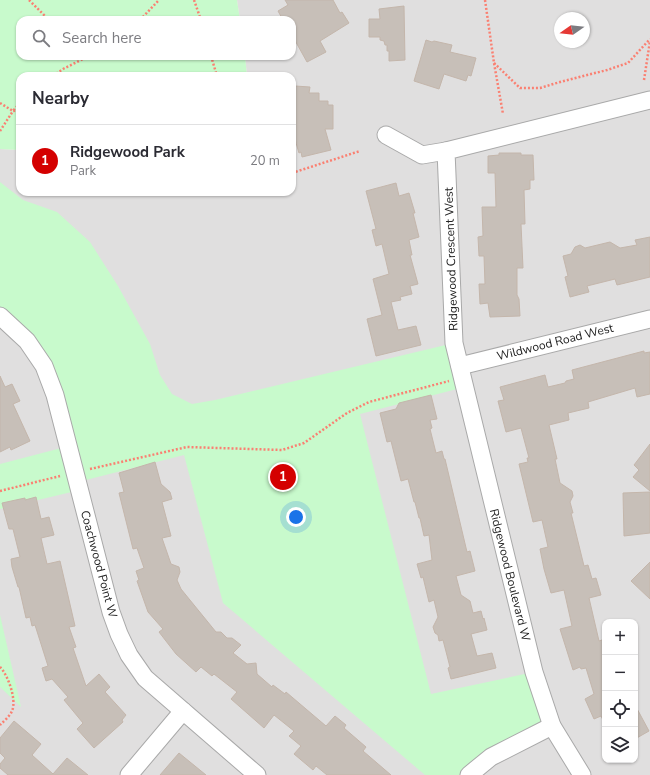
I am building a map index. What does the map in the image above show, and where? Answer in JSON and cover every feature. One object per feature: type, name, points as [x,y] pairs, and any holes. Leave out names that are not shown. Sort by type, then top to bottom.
[{"type":"street","points":[[386,135],[422,155],[446,151],[650,100]]},
{"type":"street","name":"Ridgewood Crescent West","points":[[446,151],[454,343],[461,372]]},
{"type":"street","name":"Coachwood Point W","points":[[0,316],[27,341],[44,366],[55,395],[111,612],[129,655],[145,678],[257,775]]},
{"type":"street","name":"Wildwood Road West","points":[[461,372],[650,318]]},
{"type":"street","name":"Ridgewood Boulevard W","points":[[461,372],[534,672],[552,726],[582,775]]},
{"type":"street","points":[[129,775],[183,711]]},
{"type":"street","points":[[469,775],[491,757],[552,726]]},
{"type":"path","points":[[29,0],[45,16]]},
{"type":"path","points":[[144,16],[158,0]]},
{"type":"path","points":[[194,0],[200,16]]},
{"type":"path","points":[[485,0],[503,114]]},
{"type":"path","points":[[494,63],[520,88],[540,88],[628,63],[650,40]]},
{"type":"path","points":[[644,80],[650,40]]},
{"type":"path","points":[[59,72],[80,60]]},
{"type":"path","points":[[212,60],[216,72]]},
{"type":"path","points":[[0,103],[13,111],[16,111]]},
{"type":"path","points":[[0,131],[16,108]]},
{"type":"path","points":[[296,172],[360,152]]},
{"type":"path","points":[[0,491],[75,472],[187,447],[282,450],[304,443],[347,413],[369,402],[461,372]]},
{"type":"path","points":[[0,667],[4,672],[12,693],[12,710],[0,725]]},
{"type":"shaded area","points":[[237,0],[650,0],[650,775],[0,775],[0,149],[16,150],[16,196],[296,196],[296,72],[247,72],[245,60],[296,60],[296,16],[239,16]]},
{"type":"green space","points":[[0,0],[237,0],[239,16],[16,16],[16,60],[245,60],[247,72],[16,72],[16,150],[0,149]]},
{"type":"green space","points":[[0,182],[23,200],[57,212],[90,242],[118,286],[150,344],[160,375],[172,394],[192,404],[215,400],[454,343],[465,387],[360,414],[431,694],[534,672],[552,726],[469,775],[425,775],[223,603],[184,455],[78,482],[80,490],[0,509],[0,464],[69,446],[55,395],[0,316]]},
{"type":"green space","points":[[0,615],[21,707],[0,687]]},
{"type":"building","points":[[285,0],[333,0],[340,13],[342,12],[349,23],[320,41],[326,52],[307,62],[296,42],[296,16],[281,16],[278,11],[288,5]]},
{"type":"building","points":[[404,6],[405,60],[389,61],[389,51],[387,51],[387,45],[385,45],[384,41],[380,40],[380,37],[369,37],[369,19],[380,19],[379,9]]},
{"type":"building","points":[[426,40],[452,45],[450,52],[476,58],[471,76],[468,75],[466,81],[444,74],[439,89],[414,81]]},
{"type":"building","points":[[296,86],[310,87],[309,93],[319,93],[319,101],[328,101],[328,105],[333,105],[333,129],[325,129],[331,150],[302,157],[301,152],[299,153],[296,143]]},
{"type":"building","points":[[499,153],[521,153],[521,155],[533,155],[534,180],[530,180],[530,189],[524,190],[525,224],[521,224],[523,268],[517,268],[517,295],[519,299],[520,316],[490,317],[488,303],[480,304],[479,284],[485,284],[484,256],[479,256],[478,237],[483,236],[482,207],[496,207],[495,173],[488,173],[488,156],[499,155]]},
{"type":"building","points":[[396,183],[399,196],[409,193],[415,213],[413,213],[419,237],[409,240],[412,255],[410,255],[418,284],[410,286],[412,294],[400,297],[401,300],[391,302],[398,330],[416,326],[421,345],[376,356],[367,319],[382,315],[373,279],[389,274],[382,244],[376,246],[372,230],[376,229],[366,191]]},
{"type":"building","points":[[650,237],[650,277],[617,285],[615,279],[587,286],[589,292],[570,297],[565,277],[568,276],[563,256],[571,254],[575,247],[580,245],[585,248],[610,242],[620,248],[637,245],[635,240]]},
{"type":"building","points":[[644,351],[644,353],[650,352],[650,394],[637,397],[635,388],[588,402],[589,408],[568,413],[569,420],[549,425],[557,459],[555,459],[560,483],[572,491],[573,496],[570,502],[573,513],[571,513],[584,566],[588,565],[592,579],[596,578],[601,595],[589,598],[599,641],[602,640],[602,718],[601,716],[594,719],[585,699],[594,694],[586,668],[581,669],[580,667],[573,670],[560,629],[572,626],[564,590],[551,593],[544,569],[540,549],[548,547],[542,520],[533,522],[519,464],[528,462],[527,458],[529,458],[521,428],[506,432],[498,401],[504,400],[500,387],[545,375],[548,387],[565,383],[566,381],[574,379],[572,370]]},
{"type":"building","points":[[0,376],[5,387],[12,384],[20,401],[13,404],[30,441],[11,450],[10,447],[0,452]]},
{"type":"building","points":[[431,395],[437,419],[430,420],[432,428],[430,429],[436,453],[442,451],[445,459],[467,552],[470,551],[475,571],[456,576],[461,595],[470,601],[473,613],[481,611],[483,619],[484,618],[487,630],[471,634],[477,656],[492,653],[496,668],[451,679],[448,668],[450,667],[443,640],[439,641],[438,635],[435,633],[433,627],[438,617],[434,600],[429,602],[423,577],[421,578],[417,564],[432,560],[429,535],[424,536],[408,479],[401,481],[391,441],[387,442],[380,413],[396,409],[399,403]]},
{"type":"building","points":[[650,444],[650,491],[633,477],[639,470],[634,465]]},
{"type":"building","points":[[155,462],[161,484],[170,492],[172,499],[162,502],[171,536],[162,538],[171,564],[179,567],[180,572],[177,580],[181,589],[216,632],[221,632],[227,638],[232,638],[241,645],[233,653],[247,664],[256,663],[257,674],[272,687],[273,685],[285,694],[286,692],[326,726],[335,716],[346,725],[344,728],[366,747],[363,751],[391,775],[327,775],[316,766],[313,770],[294,754],[301,746],[289,736],[294,731],[274,715],[264,728],[231,699],[237,692],[214,674],[212,676],[201,667],[196,672],[176,654],[159,632],[163,629],[148,612],[137,581],[139,580],[136,571],[144,568],[137,548],[133,549],[119,493],[124,492],[119,473]]},
{"type":"building","points":[[650,492],[650,533],[624,536],[623,493]]},
{"type":"building","points":[[36,497],[41,519],[49,517],[54,535],[41,538],[47,564],[60,561],[75,626],[69,627],[76,647],[73,648],[86,686],[99,674],[110,687],[105,692],[126,715],[122,720],[123,722],[94,748],[77,729],[83,723],[64,700],[68,697],[52,679],[46,681],[42,668],[48,666],[35,625],[32,626],[30,617],[26,618],[19,587],[12,567],[11,559],[20,557],[13,529],[9,529],[2,503]]},
{"type":"building","points":[[650,562],[650,599],[631,581]]},
{"type":"building","points":[[638,711],[649,731],[638,737]]},
{"type":"building","points":[[14,721],[41,744],[32,755],[53,774],[67,758],[88,775],[8,775],[0,768],[0,764],[5,758],[0,753],[0,738]]},
{"type":"building","points":[[179,753],[206,775],[160,775]]},
{"type":"place","name":"Ridgewood Park","points":[[283,477]]}]
